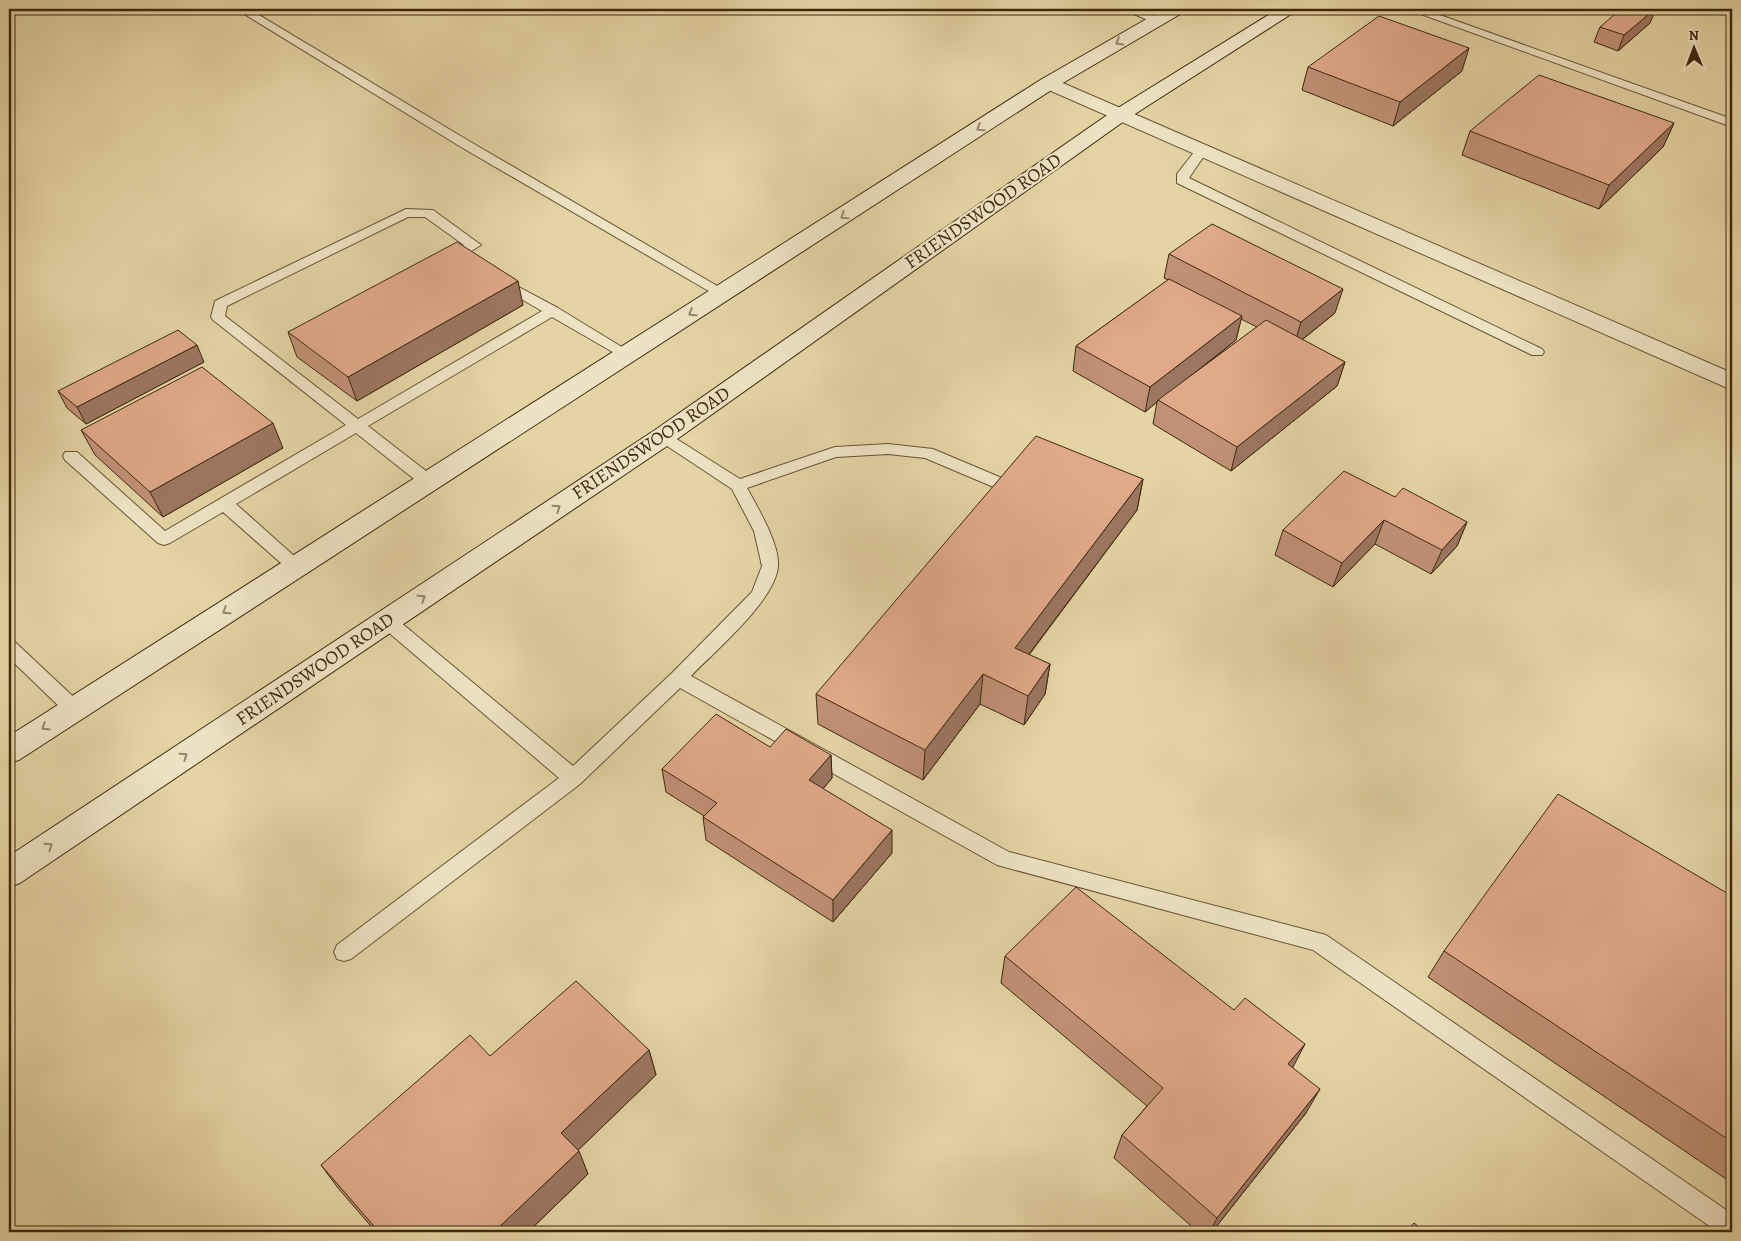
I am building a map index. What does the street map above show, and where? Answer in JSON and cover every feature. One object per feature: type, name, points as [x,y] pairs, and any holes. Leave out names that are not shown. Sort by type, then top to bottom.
[{"type":"main road","points":[[9,751],[1049,84],[1176,9]]},
{"type":"main road","name":"FRIENDSWOOD ROAD","points":[[9,873],[664,436],[1120,115],[1290,9]]},
{"type":"main road","points":[[1049,84],[1732,382]]},
{"type":"lane","points":[[242,9],[465,144],[724,294]]},
{"type":"lane","points":[[1129,9],[1156,20]]},
{"type":"lane","points":[[1412,9],[1732,124]]},
{"type":"lane","points":[[1202,150],[1182,174],[1182,180],[1537,352]]},
{"type":"lane","points":[[429,482],[218,318],[220,304],[406,213],[428,213],[474,245],[455,255],[628,355]]},
{"type":"lane","points":[[71,456],[164,539],[553,311]]},
{"type":"lane","points":[[344,952],[573,778],[678,678],[759,595],[770,566],[762,531],[738,485],[664,436]]},
{"type":"lane","points":[[738,485],[835,452],[888,449],[928,453],[1010,488]]},
{"type":"lane","points":[[225,504],[296,567]]},
{"type":"lane","points":[[387,621],[573,778]]},
{"type":"lane","points":[[12,655],[74,709]]},
{"type":"lane","points":[[678,678],[1004,859],[1320,942],[1732,1228]]},
{"type":"building","points":[[1621,9],[1655,9],[1624,35],[1600,27]]},
{"type":"building","points":[[1379,16],[1469,48],[1400,102],[1308,67]]},
{"type":"building","points":[[1539,75],[1674,123],[1609,185],[1470,131]]},
{"type":"building","points":[[1212,224],[1343,289],[1301,322],[1169,254]]},
{"type":"building","points":[[457,242],[518,281],[348,377],[288,332]]},
{"type":"building","points":[[1169,279],[1242,316],[1150,387],[1076,346]]},
{"type":"building","points":[[1266,320],[1345,362],[1237,447],[1158,400]]},
{"type":"building","points":[[178,330],[197,345],[77,407],[58,391]]},
{"type":"building","points":[[202,367],[273,423],[150,492],[81,430]]},
{"type":"building","points":[[1036,436],[1143,479],[1015,648],[1050,664],[1028,696],[983,674],[925,750],[816,694]]},
{"type":"building","points":[[1344,471],[1395,497],[1403,488],[1467,522],[1442,550],[1384,520],[1342,563],[1283,530]]},
{"type":"building","points":[[716,714],[770,747],[786,729],[831,755],[809,780],[892,830],[833,900],[703,817],[717,803],[662,769]]},
{"type":"building","points":[[1558,794],[1732,896],[1732,1142],[1444,951]]},
{"type":"building","points":[[1076,887],[1234,1010],[1245,998],[1305,1044],[1288,1064],[1320,1089],[1217,1218],[1122,1135],[1163,1088],[1005,956]]},
{"type":"building","points":[[576,981],[649,1050],[561,1133],[579,1151],[494,1232],[379,1232],[321,1165],[470,1035],[490,1056]]},
{"type":"building","points":[[1414,1223],[1425,1232],[1407,1232]]}]
